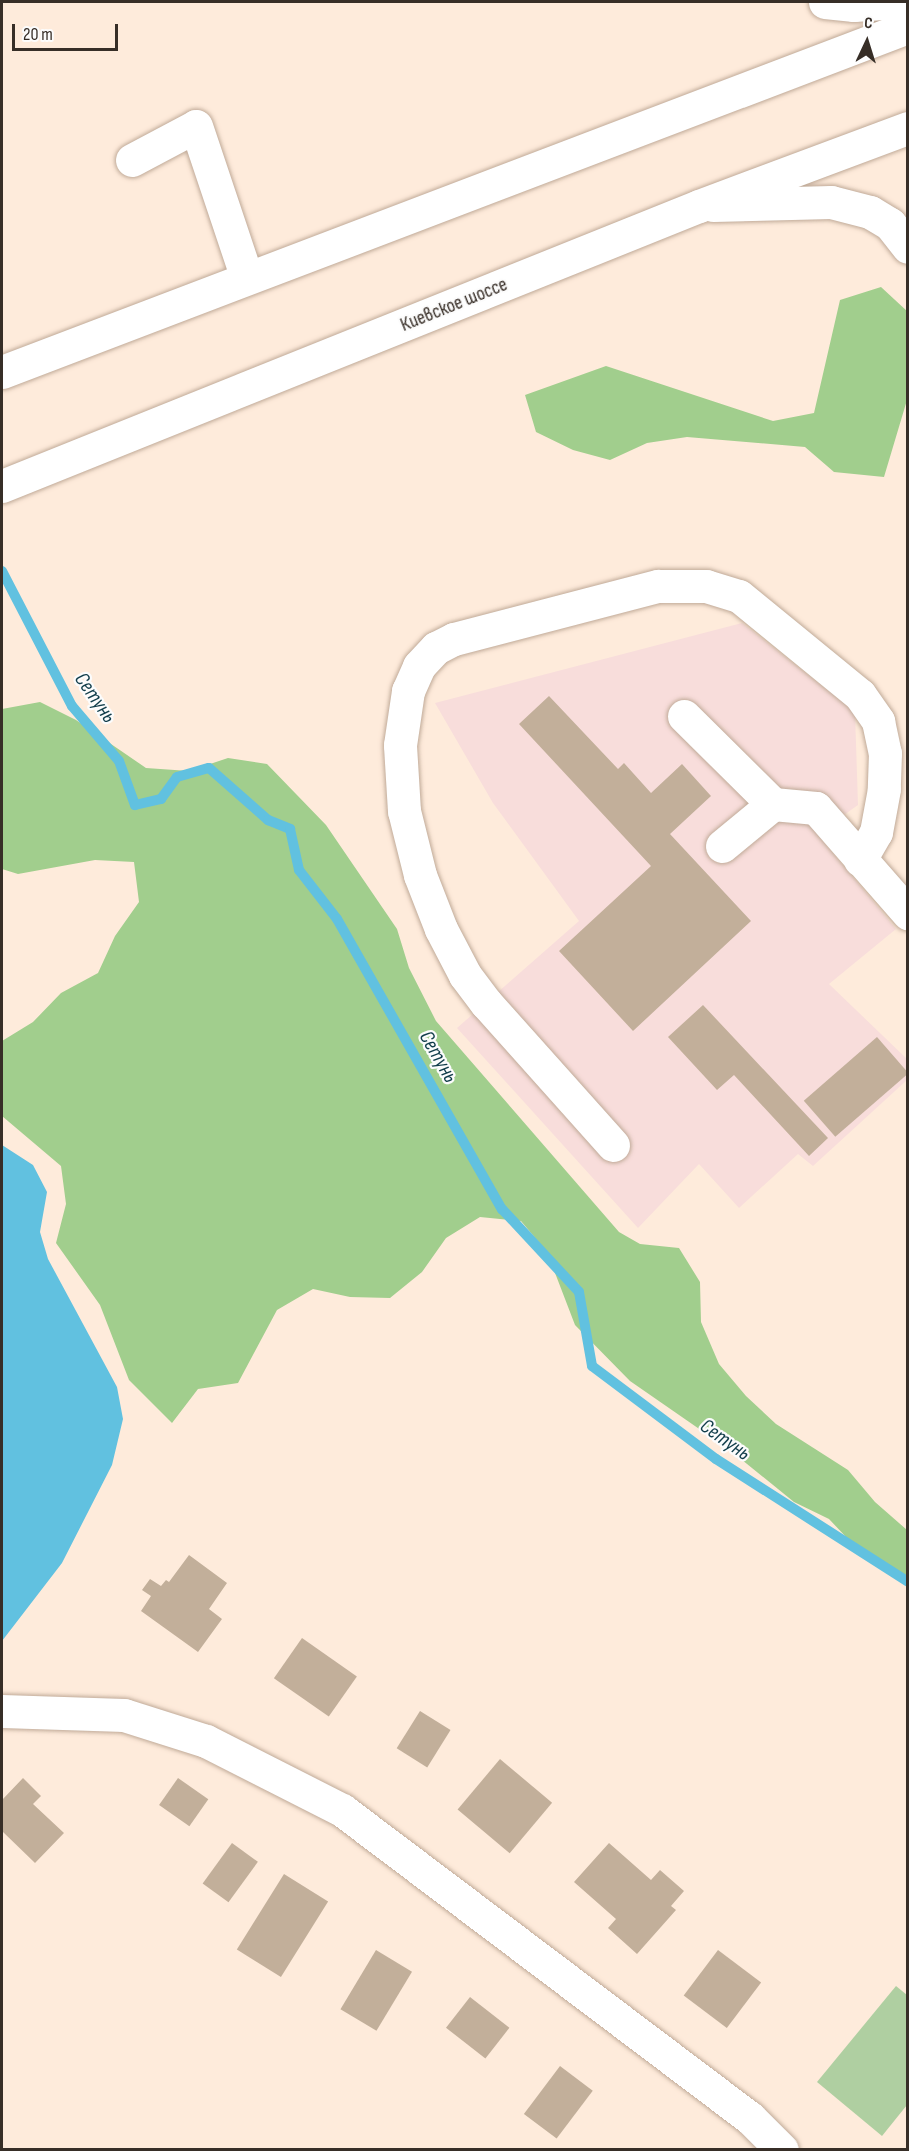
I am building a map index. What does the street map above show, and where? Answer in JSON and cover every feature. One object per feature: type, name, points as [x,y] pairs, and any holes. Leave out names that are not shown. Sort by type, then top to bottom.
[{"type":"main road","points":[[825,2],[854,5],[896,2]]},
{"type":"main road","points":[[11,369],[908,27]]},
{"type":"main road","points":[[132,160],[196,126],[247,278]]},
{"type":"main road","name":"Киевское шоссе","points":[[2,486],[699,206],[908,128]]},
{"type":"main road","points":[[699,206],[753,201],[831,202],[870,212],[890,224],[908,247]]},
{"type":"main road","points":[[613,1145],[486,1003],[465,975],[441,929],[420,875],[404,811],[400,745],[408,691],[418,666],[436,648],[454,639],[658,586],[705,586],[739,596],[860,695],[878,721],[885,753],[884,789],[876,832],[860,860]]},
{"type":"main road","points":[[684,716],[773,804],[816,808],[908,913]]},
{"type":"main road","points":[[722,846],[773,804]]},
{"type":"main road","points":[[2,1711],[124,1715],[206,1741],[342,1810],[750,2118],[782,2150]]},
{"type":"shaded area","points":[[742,623],[855,712],[858,805],[817,834],[896,929],[829,984],[907,1059],[907,1080],[813,1166],[798,1154],[739,1208],[699,1164],[638,1228],[457,1028],[579,921],[493,803],[435,703]]},
{"type":"green space","points":[[881,287],[908,312],[907,400],[884,477],[834,472],[805,447],[687,437],[647,443],[610,460],[573,450],[536,432],[525,395],[606,366],[773,421],[814,413],[840,300]]},
{"type":"green space","points":[[40,702],[76,720],[146,768],[189,771],[228,758],[267,764],[326,825],[397,929],[409,968],[436,1021],[619,1232],[640,1244],[679,1248],[700,1282],[701,1322],[719,1364],[746,1396],[776,1424],[848,1470],[875,1502],[907,1530],[907,1581],[867,1559],[829,1519],[794,1502],[731,1451],[630,1381],[575,1325],[547,1252],[521,1221],[480,1217],[446,1238],[422,1272],[390,1298],[350,1297],[313,1289],[277,1310],[238,1383],[198,1389],[172,1423],[129,1380],[100,1305],[56,1243],[66,1204],[61,1166],[2,1116],[2,1041],[33,1022],[61,993],[98,973],[115,936],[139,902],[134,862],[95,860],[18,874],[2,869],[2,709]]},
{"type":"green space","points":[[896,1986],[907,1995],[907,2105],[882,2136],[817,2082]]},
{"type":"water","points":[[2,1145],[33,1165],[47,1192],[40,1232],[48,1259],[117,1387],[123,1419],[112,1465],[62,1563],[2,1641]]},
{"type":"building","points":[[549,696],[618,769],[624,763],[651,793],[682,764],[711,796],[670,834],[751,921],[633,1031],[559,951],[651,866],[519,724]]},
{"type":"building","points":[[703,1005],[828,1138],[809,1156],[734,1075],[717,1090],[668,1037]]},
{"type":"building","points":[[877,1037],[908,1074],[835,1137],[804,1101]]},
{"type":"building","points":[[189,1555],[227,1583],[209,1609],[222,1619],[198,1652],[141,1611],[151,1596],[142,1590],[150,1579],[161,1586],[166,1580],[169,1582]]},
{"type":"building","points":[[302,1638],[357,1676],[329,1717],[274,1678]]},
{"type":"building","points":[[420,1711],[451,1730],[427,1767],[397,1748]]},
{"type":"building","points":[[500,1759],[552,1803],[510,1853],[458,1810]]},
{"type":"building","points":[[23,1778],[41,1796],[33,1804],[64,1833],[35,1863],[2,1831],[2,1800]]},
{"type":"building","points":[[178,1778],[208,1799],[189,1826],[159,1805]]},
{"type":"building","points":[[232,1843],[258,1862],[228,1902],[203,1883]]},
{"type":"building","points":[[609,1843],[651,1880],[660,1870],[684,1891],[671,1906],[676,1910],[637,1954],[608,1928],[616,1919],[574,1882]]},
{"type":"building","points":[[284,1874],[328,1902],[281,1977],[237,1949]]},
{"type":"building","points":[[376,1950],[412,1972],[376,2031],[340,2009]]},
{"type":"building","points":[[718,1950],[761,1982],[727,2028],[684,1996]]},
{"type":"building","points":[[470,1997],[509,2028],[485,2059],[446,2028]]},
{"type":"building","points":[[560,2066],[593,2091],[557,2139],[524,2114]]},
{"type":"waterway","name":"Сетунь","points":[[2,571],[72,706],[119,761],[135,805],[161,799],[177,777],[209,768],[268,820],[290,829],[299,870],[337,919],[502,1209],[579,1292],[592,1366],[716,1459],[908,1582]]}]
